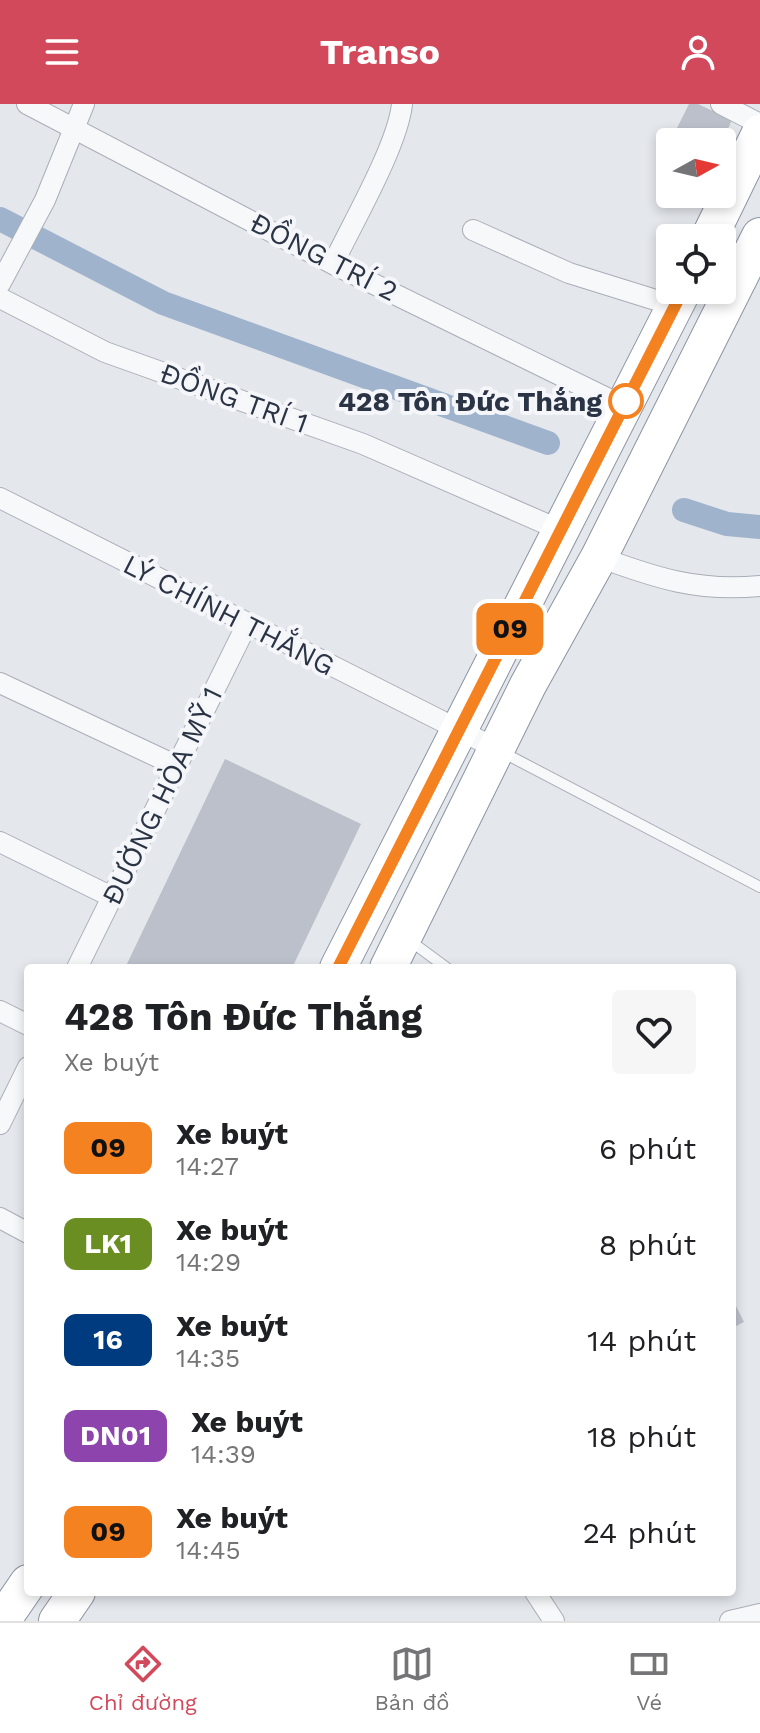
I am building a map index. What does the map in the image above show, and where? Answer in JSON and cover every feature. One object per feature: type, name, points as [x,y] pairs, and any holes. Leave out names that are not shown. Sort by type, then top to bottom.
[{"type":"highway","points":[[716,224],[760,133]]},
{"type":"highway","points":[[396,952],[760,236]]},
{"type":"highway","points":[[340,964],[676,304]]},
{"type":"highway","points":[[2,1621],[24,1589]]},
{"type":"highway","points":[[57,1621],[74,1596]]},
{"type":"street","name":"ĐỒNG TRÍ 2","points":[[27,104],[333,264],[623,406]]},
{"type":"street","points":[[2,279],[45,200],[84,104]]},
{"type":"street","points":[[333,264],[391,141],[401,117],[402,104]]},
{"type":"street","points":[[721,104],[760,124]]},
{"type":"street","points":[[473,230],[569,273],[656,293]]},
{"type":"street","name":"ĐỒNG TRÍ 1","points":[[0,298],[105,352],[363,444],[560,530]]},
{"type":"street","name":"LÝ CHÍNH THẮNG","points":[[0,498],[497,749]]},
{"type":"street","points":[[599,557],[693,587],[760,586]]},
{"type":"street","name":"ĐƯỜNG HÒA MỸ 1","points":[[79,964],[247,624]]},
{"type":"street","points":[[0,683],[177,766]]},
{"type":"street","points":[[0,842],[112,897]]},
{"type":"street","points":[[0,1011],[24,1023]]},
{"type":"street","points":[[0,1124],[24,1075]]},
{"type":"street","points":[[0,1218],[24,1231]]},
{"type":"street","points":[[538,1596],[554,1621]]},
{"type":"street","points":[[730,1621],[760,1614]]},
{"type":"lane","points":[[497,749],[760,887]]},
{"type":"lane","points":[[396,952],[434,964]]},
{"type":"building","points":[[689,104],[698,104],[732,120],[728,128],[677,128]]},
{"type":"building","points":[[225,759],[361,824],[294,964],[127,964]]},
{"type":"building","points":[[736,1306],[744,1322],[736,1326]]},
{"type":"waterway","points":[[0,219],[163,303],[548,443]]},
{"type":"waterway","points":[[684,510],[727,524],[760,527]]},
{"type":"bus line","name":"09","points":[[340,964],[676,304]]},
{"type":"place","name":"428 Tôn Đức Thắng","points":[[626,401]]}]
